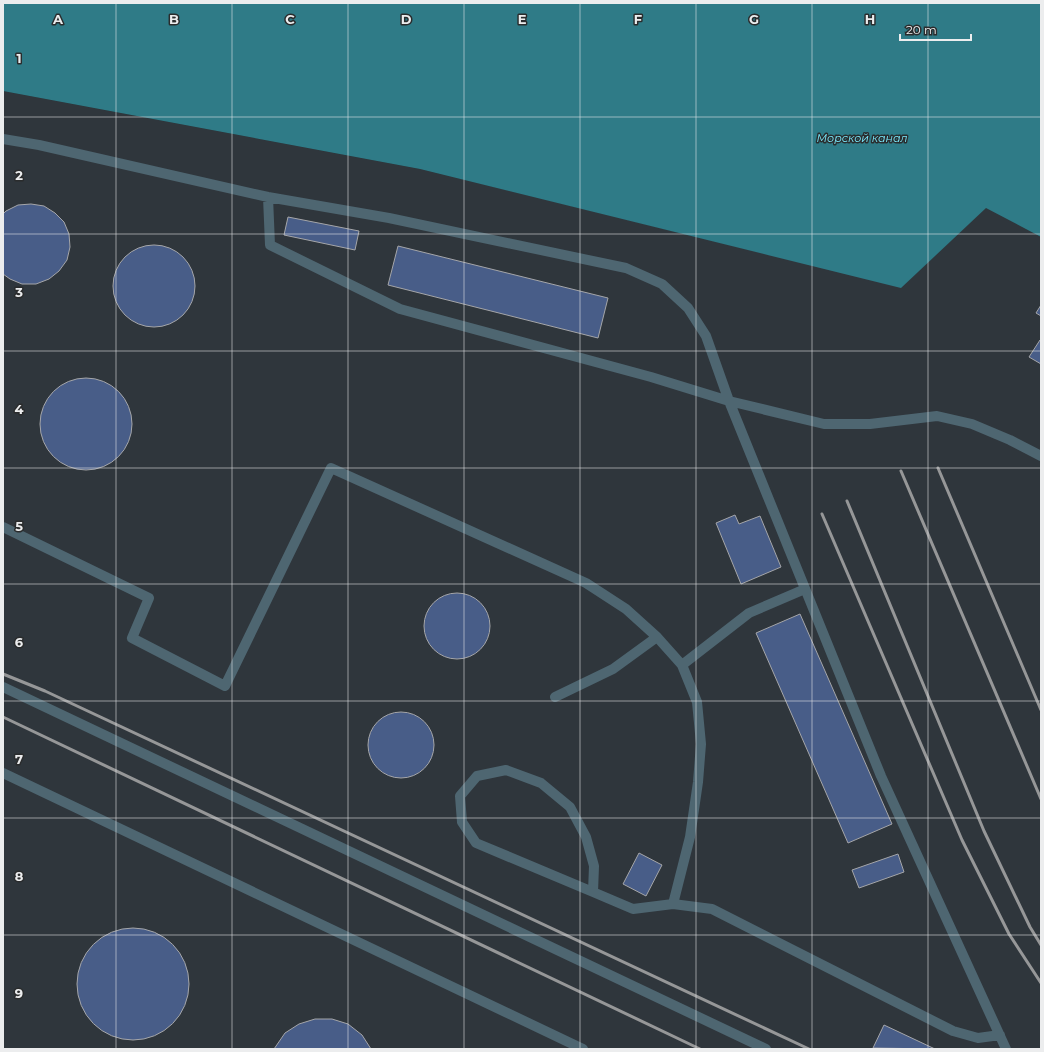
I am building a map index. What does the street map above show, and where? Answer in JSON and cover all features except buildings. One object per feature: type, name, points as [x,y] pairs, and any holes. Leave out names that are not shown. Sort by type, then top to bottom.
[{"type":"lane","points":[[3,139],[39,145],[268,197],[389,218],[618,266],[662,284],[688,308],[706,336],[728,401],[881,776],[1006,1049]]},
{"type":"lane","points":[[268,197],[270,245],[400,310],[651,377],[728,401],[824,424],[870,424],[937,416],[972,424],[1010,440],[1041,456]]},
{"type":"lane","points":[[3,527],[149,598],[132,638],[225,686],[331,468],[586,583],[626,609],[657,637],[682,665],[696,702],[701,744],[698,782],[690,837],[673,904]]},
{"type":"lane","points":[[682,665],[749,612],[805,589]]},
{"type":"lane","points":[[554,698],[613,669],[657,637]]},
{"type":"lane","points":[[3,687],[766,1049]]},
{"type":"lane","points":[[593,892],[594,866],[586,838],[570,807],[541,783],[506,770],[477,776],[460,796],[462,822],[476,843],[633,909],[673,904],[712,909],[953,1030],[978,1038],[1000,1036]]},
{"type":"lane","points":[[3,773],[583,1049]]},
{"type":"shaded area","points":[[3,91],[420,169],[901,287],[986,207],[1041,237],[1041,1049],[3,1049]]},
{"type":"water","name":"Морской канал","points":[[3,3],[1041,3],[1041,237],[986,208],[901,288],[420,169],[3,91]]},
{"type":"railway","points":[[938,468],[1041,710]]},
{"type":"railway","points":[[901,471],[1041,799]]},
{"type":"railway","points":[[847,501],[984,831],[1030,927],[1041,945]]},
{"type":"railway","points":[[822,514],[962,840],[1009,934],[1041,983]]},
{"type":"railway","points":[[3,674],[45,691],[809,1049]]},
{"type":"railway","points":[[3,717],[700,1049]]}]
